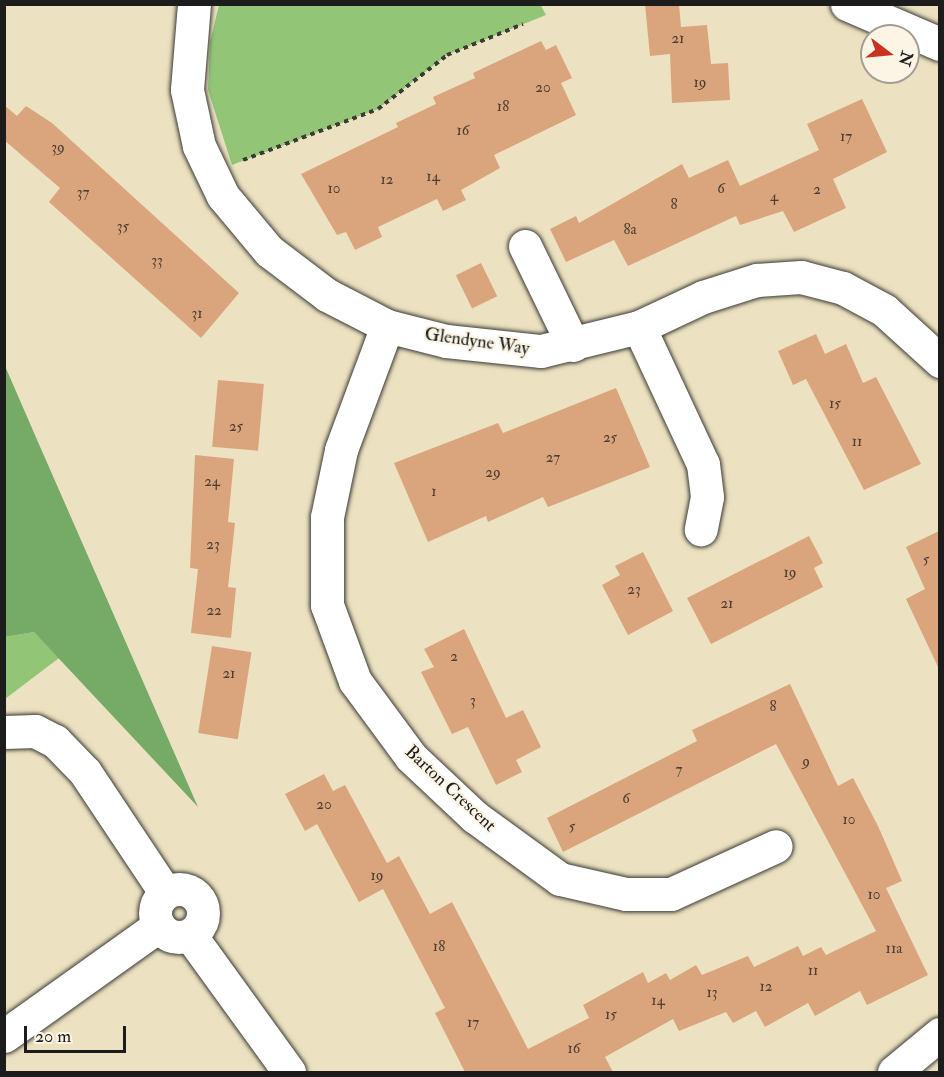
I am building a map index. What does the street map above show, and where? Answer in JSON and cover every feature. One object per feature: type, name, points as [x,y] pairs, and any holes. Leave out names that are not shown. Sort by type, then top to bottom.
[{"type":"main road","name":"Glendyne Way","points":[[194,4],[187,90],[199,146],[223,196],[269,251],[327,295],[387,326],[488,347],[541,351],[639,327],[746,283],[801,277],[843,288],[884,310],[939,361]]},
{"type":"main road","points":[[847,4],[939,44]]},
{"type":"main road","points":[[525,246],[573,345]]},
{"type":"main road","name":"Barton Crescent","points":[[387,326],[340,450],[327,517],[327,605],[355,681],[411,757],[475,817],[560,879],[626,894],[671,894],[776,846]]},
{"type":"main road","points":[[639,327],[703,464],[707,497],[701,529]]},
{"type":"main road","points":[[4,732],[35,731],[55,741],[85,772],[165,892]]},
{"type":"main road","points":[[191,891],[200,900],[200,926],[190,935],[167,935],[158,927],[154,914],[165,892],[191,891]]},
{"type":"main road","points":[[4,1036],[158,927]]},
{"type":"main road","points":[[190,935],[289,1072]]},
{"type":"main road","points":[[894,1072],[939,1034]]},
{"type":"path","points":[[212,173],[378,109],[447,55],[523,24]]},
{"type":"green space","points":[[540,4],[546,15],[447,55],[378,109],[232,165],[208,90],[210,42],[219,5]]},
{"type":"green space","points":[[5,366],[198,807],[34,632],[5,637]]},
{"type":"green space","points":[[34,632],[59,658],[5,699],[5,637]]},
{"type":"building","points":[[645,4],[679,4],[681,27],[707,25],[711,64],[728,63],[730,100],[672,103],[670,54],[650,56]]},
{"type":"building","points":[[541,41],[546,50],[556,45],[572,78],[561,83],[576,115],[494,155],[500,168],[461,190],[466,200],[443,211],[437,199],[378,227],[382,237],[355,250],[346,232],[337,235],[301,174],[398,127],[396,123],[436,104],[433,97],[475,78],[473,73]]},
{"type":"building","points":[[862,99],[887,152],[833,179],[846,208],[794,232],[783,211],[740,225],[736,216],[628,266],[614,240],[566,262],[550,229],[576,216],[579,223],[682,164],[689,178],[728,160],[740,186],[819,150],[807,124]]},
{"type":"building","points":[[4,105],[17,116],[26,106],[52,123],[239,293],[201,338],[49,202],[60,188],[4,140]]},
{"type":"building","points":[[481,263],[497,296],[472,309],[456,275]]},
{"type":"building","points":[[816,334],[825,354],[846,344],[863,383],[876,377],[921,464],[864,490],[806,379],[793,385],[778,351]]},
{"type":"building","points":[[218,380],[264,384],[258,451],[212,447]]},
{"type":"building","points":[[616,388],[650,467],[548,507],[543,497],[488,522],[486,516],[428,542],[394,463],[498,423],[503,433]]},
{"type":"building","points":[[195,455],[234,459],[228,522],[235,523],[228,587],[236,588],[231,638],[191,633],[198,569],[190,568]]},
{"type":"building","points":[[939,531],[939,669],[906,599],[925,589],[906,547]]},
{"type":"building","points":[[809,536],[823,563],[814,568],[823,587],[711,644],[687,598]]},
{"type":"building","points":[[643,552],[673,611],[628,635],[602,585],[620,575],[615,566]]},
{"type":"building","points":[[464,629],[506,718],[523,710],[541,747],[516,760],[522,772],[496,785],[468,727],[452,734],[421,672],[434,667],[424,649]]},
{"type":"building","points":[[212,646],[252,652],[238,739],[198,733]]},
{"type":"building","points":[[790,684],[838,786],[853,778],[878,826],[902,881],[886,888],[928,975],[867,1005],[860,991],[815,1016],[808,1003],[765,1027],[756,1011],[733,1023],[726,1012],[679,1031],[673,1019],[605,1057],[613,1072],[465,1072],[435,1013],[445,1008],[383,889],[359,902],[317,824],[305,831],[285,794],[324,774],[333,791],[345,785],[387,863],[399,856],[430,914],[452,902],[528,1049],[589,1018],[583,1005],[643,972],[648,983],[666,973],[670,980],[696,965],[702,975],[748,956],[754,967],[798,946],[803,956],[821,947],[826,955],[876,931],[776,744],[563,852],[547,818],[697,741],[692,730]]}]
